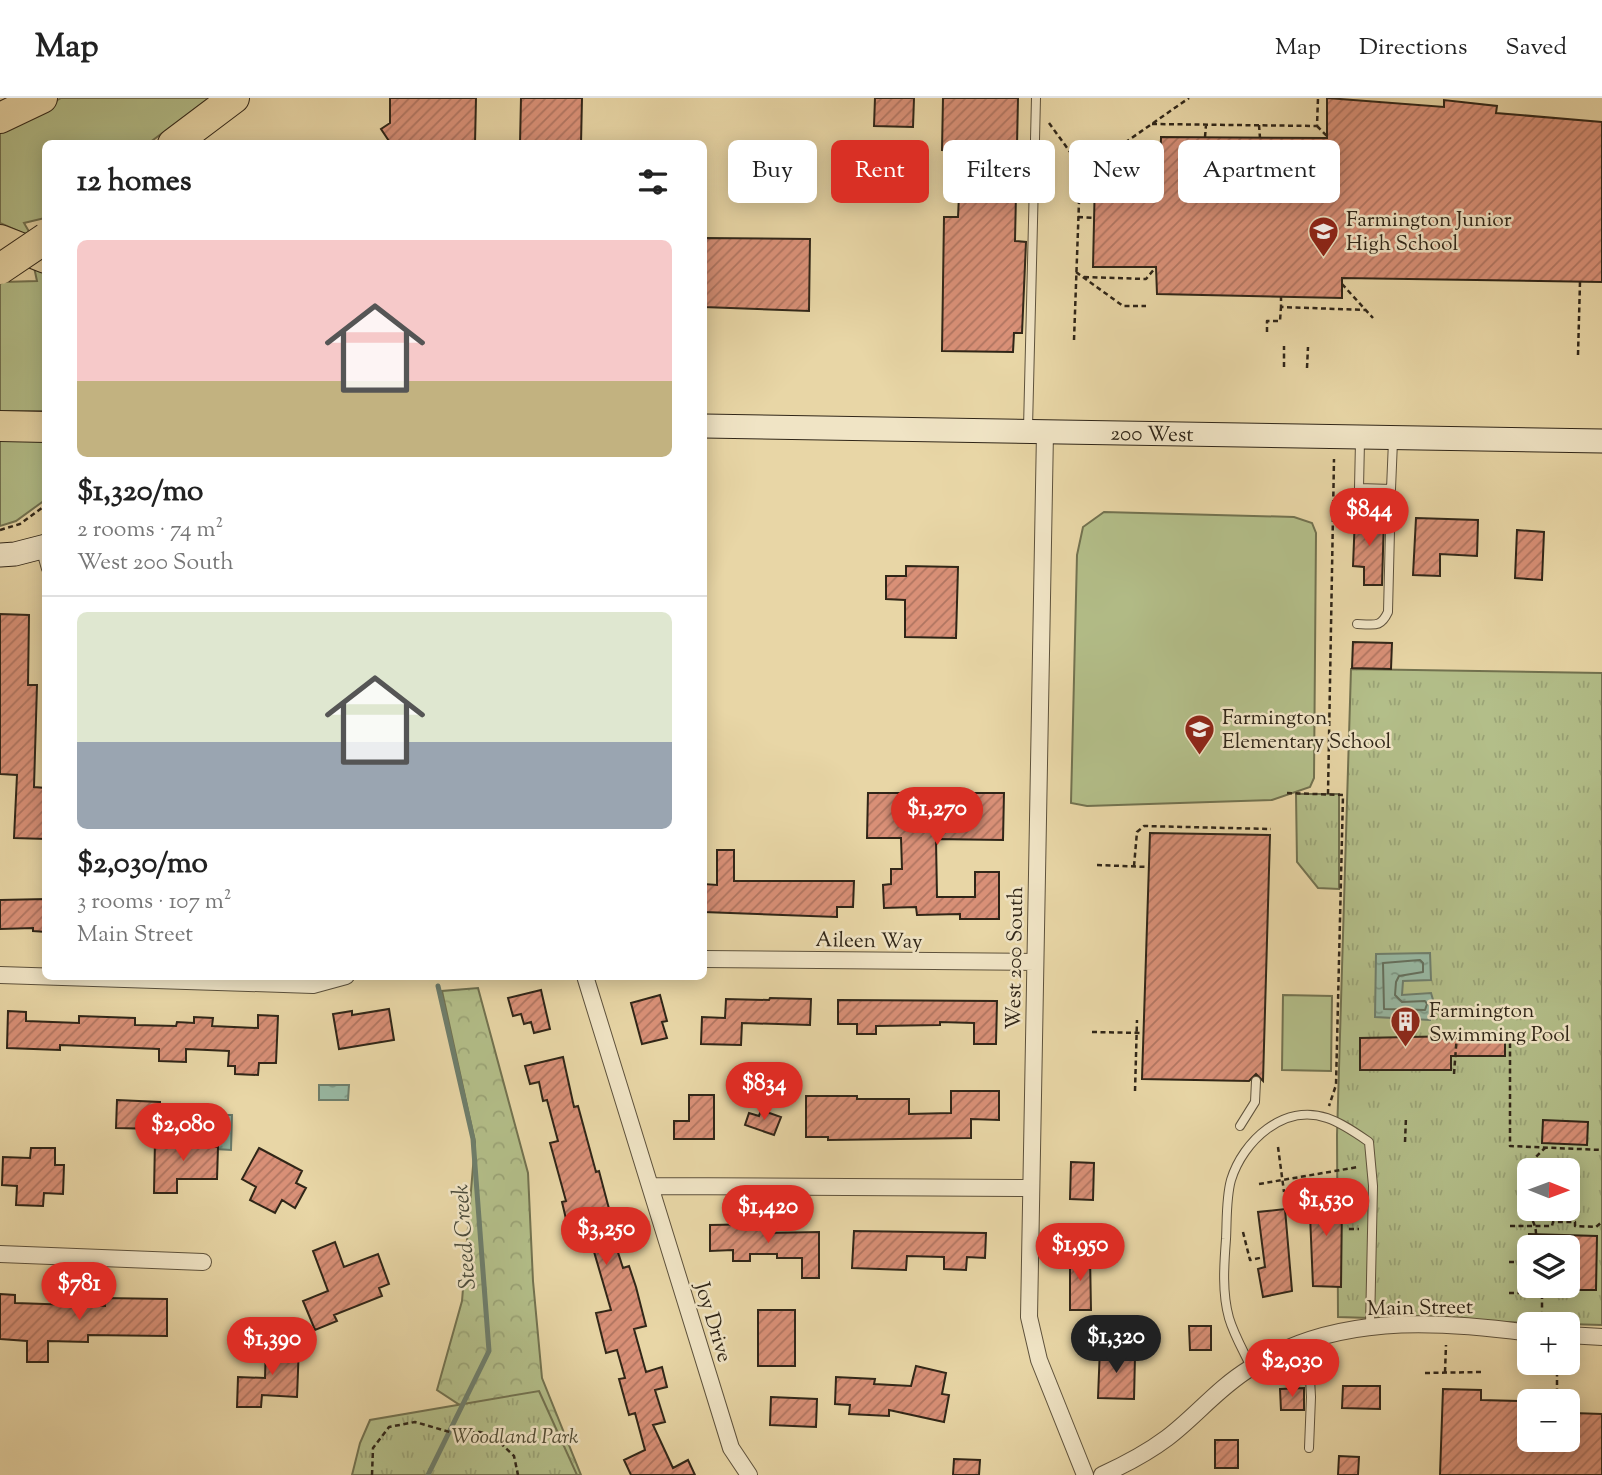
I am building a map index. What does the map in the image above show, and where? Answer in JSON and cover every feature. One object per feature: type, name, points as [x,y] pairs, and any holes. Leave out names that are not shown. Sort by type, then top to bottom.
[{"type":"highway","points":[[0,118],[42,98]]},
{"type":"highway","points":[[178,140],[234,98]]},
{"type":"highway","points":[[0,240],[42,256]]},
{"type":"highway","points":[[0,269],[42,241]]},
{"type":"highway","points":[[0,426],[42,427]]},
{"type":"main road","name":"200 West","points":[[707,426],[1602,442]]},
{"type":"main road","points":[[0,555],[42,554]]},
{"type":"street","name":"West 200 South","points":[[1036,432],[1035,962],[1029,1317],[1039,1360],[1085,1475]]},
{"type":"street","name":"Aileen Way","points":[[707,959],[1035,962]]},
{"type":"street","points":[[0,975],[42,976]]},
{"type":"street","points":[[156,980],[313,985],[331,980]]},
{"type":"street","name":"Joy Drive","points":[[586,980],[731,1448],[749,1475]]},
{"type":"street","points":[[650,1186],[1030,1188]]},
{"type":"street","points":[[0,1254],[203,1262]]},
{"type":"street","name":"Main Street","points":[[1102,1475],[1167,1438],[1251,1367],[1308,1341],[1370,1326],[1446,1324],[1517,1331]]},
{"type":"street","points":[[1580,1336],[1602,1337]]},
{"type":"lane","points":[[1036,98],[1036,432]]},
{"type":"lane","points":[[1360,437],[1359,488],[1391,489]]},
{"type":"lane","points":[[1357,624],[1379,625],[1388,612],[1393,438]]},
{"type":"lane","points":[[1240,1126],[1255,1102],[1256,1081]]},
{"type":"lane","points":[[1251,1367],[1229,1318],[1223,1275],[1230,1184],[1250,1144],[1277,1123],[1292,1116],[1326,1117],[1353,1130],[1369,1142],[1373,1186],[1370,1326]]},
{"type":"lane","points":[[1308,1341],[1311,1397],[1309,1448]]},
{"type":"path","points":[[1129,140],[1189,98]]},
{"type":"path","points":[[1317,127],[1318,98]]},
{"type":"path","points":[[1049,124],[1069,151]]},
{"type":"path","points":[[1152,124],[1317,127],[1327,136]]},
{"type":"path","points":[[1206,125],[1206,137]]},
{"type":"path","points":[[1259,125],[1260,138]]},
{"type":"path","points":[[1074,340],[1079,203]]},
{"type":"path","points":[[1078,217],[1094,218]]},
{"type":"path","points":[[1084,277],[1146,279],[1156,267]]},
{"type":"path","points":[[1076,272],[1124,306],[1146,306]]},
{"type":"path","points":[[1578,355],[1580,282]]},
{"type":"path","points":[[1342,284],[1373,318]]},
{"type":"path","points":[[1267,332],[1267,321],[1280,321],[1281,296]]},
{"type":"path","points":[[1281,307],[1366,310]]},
{"type":"path","points":[[1284,346],[1284,367]]},
{"type":"path","points":[[1307,368],[1308,347]]},
{"type":"path","points":[[1328,794],[1334,459]]},
{"type":"path","points":[[0,530],[20,524],[42,508]]},
{"type":"path","points":[[1287,793],[1343,795],[1336,1085],[1326,1117]]},
{"type":"path","points":[[1134,866],[1138,832],[1144,826],[1271,829]]},
{"type":"path","points":[[1097,865],[1149,867]]},
{"type":"path","points":[[1135,1091],[1137,1020]]},
{"type":"path","points":[[1092,1032],[1144,1033]]},
{"type":"path","points":[[1454,1074],[1457,1034],[1510,1034],[1510,1146],[1602,1150]]},
{"type":"path","points":[[1405,1142],[1406,1117]]},
{"type":"path","points":[[1278,1147],[1284,1192]]},
{"type":"path","points":[[1535,1158],[1546,1147]]},
{"type":"path","points":[[1259,1184],[1349,1171],[1361,1166]]},
{"type":"path","points":[[1534,1222],[1536,1234]]},
{"type":"path","points":[[1510,1226],[1575,1222],[1575,1226],[1596,1227],[1602,1222]]},
{"type":"path","points":[[1243,1232],[1250,1260],[1264,1257]]},
{"type":"path","points":[[1509,1262],[1517,1262]]},
{"type":"path","points":[[1509,1293],[1542,1293],[1542,1308]]},
{"type":"path","points":[[1445,1372],[1446,1345]]},
{"type":"path","points":[[1425,1373],[1483,1372]]},
{"type":"path","points":[[372,1475],[373,1448],[389,1427],[415,1422],[453,1433],[480,1432],[493,1436],[514,1456],[518,1475]]},
{"type":"green space","points":[[61,98],[209,98],[153,140],[42,140],[42,219],[24,223],[31,235],[29,236],[0,223],[0,133]]},
{"type":"green space","points":[[34,267],[42,268],[42,411],[0,411],[0,284],[37,281]]},
{"type":"green space","points":[[0,433],[42,436],[42,502],[16,521],[0,526]]},
{"type":"green space","points":[[1104,512],[1294,517],[1312,523],[1316,533],[1314,778],[1310,787],[1272,800],[1087,806],[1071,803],[1077,555],[1083,527]]},
{"type":"green space","points":[[1351,669],[1602,673],[1602,1325],[1580,1324],[1580,1312],[1517,1312],[1517,1322],[1338,1317],[1337,1135]]},
{"type":"green space","points":[[1296,794],[1339,794],[1339,889],[1318,888],[1297,862]]},
{"type":"green space","points":[[478,988],[528,1173],[533,1281],[542,1378],[581,1475],[471,1475],[487,1423],[437,1390],[462,1301],[475,1142],[442,991]]},
{"type":"green space","points":[[1283,995],[1332,996],[1331,1071],[1282,1070]]},
{"type":"green space","name":"Woodland Park","points":[[539,1391],[577,1475],[352,1475],[360,1443],[370,1420]]},
{"type":"water","points":[[1430,953],[1431,980],[1403,981],[1402,995],[1431,993],[1434,1003],[1430,1020],[1375,1017],[1376,954]]},
{"type":"water","points":[[319,1085],[349,1085],[348,1100],[319,1100]]},
{"type":"water","points":[[217,1115],[232,1115],[231,1150],[216,1149]]},
{"type":"building","points":[[390,98],[476,98],[475,140],[388,140],[381,129],[390,123]]},
{"type":"building","points":[[521,98],[582,98],[581,140],[520,140]]},
{"type":"building","points":[[875,98],[914,98],[913,127],[874,126]]},
{"type":"building","points":[[943,98],[1018,98],[1017,140],[943,140],[942,150]]},
{"type":"building","points":[[1327,98],[1444,107],[1444,100],[1497,106],[1496,113],[1602,122],[1602,282],[1342,278],[1342,298],[1157,294],[1156,267],[1093,267],[1094,203],[1164,203],[1164,140],[1161,140],[1161,137],[1327,138]]},
{"type":"building","points":[[959,203],[1016,203],[1015,241],[1026,242],[1022,333],[1014,333],[1013,352],[942,351],[944,217],[958,217]]},
{"type":"building","points":[[707,238],[810,239],[809,311],[707,307]]},
{"type":"building","points":[[1355,516],[1384,517],[1382,585],[1364,585],[1364,567],[1353,566]]},
{"type":"building","points":[[1416,518],[1478,520],[1477,556],[1440,554],[1440,576],[1413,575]]},
{"type":"building","points":[[1517,530],[1544,532],[1542,580],[1515,578]]},
{"type":"building","points":[[906,566],[958,567],[956,638],[905,637],[905,600],[886,599],[886,576],[906,576]]},
{"type":"building","points":[[0,614],[29,615],[28,685],[37,685],[34,787],[42,788],[42,839],[14,838],[17,775],[0,774]]},
{"type":"building","points":[[1353,642],[1392,643],[1391,669],[1352,668]]},
{"type":"building","points":[[868,793],[1004,793],[1003,840],[936,839],[937,897],[975,897],[975,872],[999,872],[999,919],[960,919],[960,914],[917,915],[916,907],[884,908],[883,885],[891,884],[891,869],[902,869],[901,838],[867,838]]},
{"type":"building","points":[[1150,833],[1270,835],[1263,1081],[1256,1074],[1249,1081],[1142,1079]]},
{"type":"building","points":[[717,850],[734,850],[734,881],[854,881],[853,907],[837,907],[837,917],[707,912],[707,884],[717,885]]},
{"type":"building","points":[[42,899],[42,932],[33,931],[33,928],[0,929],[0,900]]},
{"type":"building","points":[[541,990],[550,1029],[534,1033],[531,1022],[524,1024],[521,1014],[513,1016],[508,998]]},
{"type":"building","points":[[660,995],[667,1021],[662,1022],[667,1038],[642,1044],[631,1003]]},
{"type":"building","points":[[726,999],[811,999],[810,1025],[742,1023],[741,1045],[701,1044],[702,1017],[725,1018]]},
{"type":"building","points":[[838,1000],[997,1001],[996,1044],[974,1044],[974,1023],[876,1026],[876,1034],[857,1034],[857,1024],[838,1024]]},
{"type":"building","points":[[389,1009],[394,1040],[339,1049],[333,1014],[352,1011],[352,1015]]},
{"type":"building","points":[[8,1011],[26,1012],[26,1021],[79,1023],[79,1016],[135,1018],[135,1025],[176,1026],[177,1022],[194,1023],[194,1017],[213,1018],[212,1026],[258,1028],[258,1015],[278,1016],[276,1063],[259,1063],[258,1075],[235,1074],[235,1066],[228,1066],[229,1051],[186,1049],[186,1062],[159,1061],[159,1049],[60,1045],[60,1050],[7,1048]]},
{"type":"building","name":"Farmington Swimming Pool","points":[[1505,1036],[1505,1056],[1451,1056],[1451,1070],[1360,1070],[1360,1038]]},
{"type":"building","points":[[563,1057],[574,1107],[578,1106],[596,1172],[599,1171],[612,1220],[608,1221],[623,1268],[629,1266],[636,1287],[646,1326],[634,1329],[646,1372],[662,1367],[667,1387],[655,1390],[665,1422],[653,1425],[673,1468],[688,1460],[695,1475],[631,1475],[624,1460],[645,1450],[635,1413],[629,1415],[619,1379],[625,1378],[617,1350],[606,1353],[596,1313],[611,1310],[583,1214],[566,1219],[562,1202],[566,1201],[550,1143],[558,1141],[547,1100],[543,1101],[539,1082],[530,1084],[525,1066]]},
{"type":"building","points":[[951,1091],[999,1091],[999,1120],[971,1119],[971,1138],[828,1140],[828,1137],[806,1137],[806,1096],[909,1099],[909,1114],[951,1113]]},
{"type":"building","points":[[689,1095],[714,1095],[714,1139],[674,1139],[674,1121],[689,1121]]},
{"type":"building","points":[[117,1100],[160,1102],[159,1129],[116,1128]]},
{"type":"building","points":[[761,1110],[781,1117],[774,1135],[745,1125],[749,1113],[759,1116]]},
{"type":"building","points":[[1543,1120],[1588,1122],[1587,1145],[1542,1143]]},
{"type":"building","points":[[155,1139],[208,1140],[208,1147],[218,1147],[217,1179],[177,1179],[177,1193],[154,1193]]},
{"type":"building","points":[[31,1148],[55,1148],[55,1165],[64,1165],[63,1194],[44,1193],[43,1206],[16,1205],[17,1186],[2,1185],[3,1157],[30,1158]]},
{"type":"building","points":[[259,1148],[302,1171],[296,1183],[306,1188],[295,1208],[282,1200],[275,1213],[250,1200],[256,1187],[242,1179]]},
{"type":"building","points":[[1071,1162],[1094,1163],[1093,1200],[1070,1199]]},
{"type":"building","points":[[1309,1191],[1339,1191],[1339,1201],[1342,1202],[1341,1287],[1313,1286]]},
{"type":"building","points":[[1285,1209],[1292,1291],[1263,1297],[1258,1269],[1265,1267],[1258,1212]]},
{"type":"building","points":[[764,1224],[764,1233],[819,1232],[819,1278],[802,1278],[802,1258],[750,1254],[750,1261],[733,1261],[733,1250],[710,1251],[710,1225]]},
{"type":"building","points":[[854,1231],[986,1233],[985,1258],[967,1257],[966,1270],[944,1269],[944,1257],[907,1256],[906,1270],[852,1268]]},
{"type":"building","points":[[1580,1236],[1597,1236],[1596,1290],[1580,1290]]},
{"type":"building","points":[[335,1242],[344,1267],[378,1254],[389,1284],[379,1288],[382,1296],[334,1315],[337,1321],[315,1330],[303,1301],[328,1291],[313,1251]]},
{"type":"building","points":[[1070,1256],[1090,1256],[1091,1310],[1070,1310]]},
{"type":"building","points":[[0,1294],[15,1295],[15,1303],[105,1306],[105,1298],[167,1299],[167,1336],[88,1335],[88,1342],[48,1341],[48,1362],[27,1362],[27,1341],[0,1339]]},
{"type":"building","points":[[758,1310],[795,1310],[795,1366],[758,1366]]},
{"type":"building","points":[[1189,1326],[1211,1326],[1211,1350],[1190,1350]]},
{"type":"building","points":[[266,1344],[299,1345],[297,1397],[262,1395],[261,1407],[237,1407],[238,1377],[265,1378]]},
{"type":"building","points":[[1100,1347],[1115,1348],[1115,1355],[1135,1356],[1134,1399],[1098,1398]]},
{"type":"building","points":[[916,1366],[946,1373],[942,1394],[949,1395],[944,1422],[889,1410],[889,1416],[849,1414],[850,1405],[835,1404],[836,1377],[875,1379],[874,1384],[911,1386]]},
{"type":"building","points":[[1343,1386],[1380,1386],[1380,1409],[1342,1408]]},
{"type":"building","points":[[1304,1388],[1304,1410],[1281,1410],[1280,1389]]},
{"type":"building","points":[[1443,1389],[1481,1390],[1481,1400],[1517,1401],[1517,1452],[1580,1452],[1580,1413],[1602,1414],[1602,1475],[1440,1475]]},
{"type":"building","points":[[771,1397],[817,1399],[816,1427],[770,1425]]},
{"type":"building","points":[[1215,1440],[1238,1440],[1238,1468],[1215,1468]]},
{"type":"building","points":[[1339,1456],[1359,1457],[1358,1475],[1338,1475]]},
{"type":"building","points":[[954,1459],[980,1460],[979,1475],[953,1475]]},
{"type":"waterway","name":"Steed Creek","points":[[428,1475],[489,1351],[473,1139],[438,986]]},
{"type":"place","name":"Farmington Junior High School","points":[[1323,258]]},
{"type":"place","name":"Farmington Elementary School","points":[[1199,756]]},
{"type":"place","name":"Farmington Swimming Pool","points":[[1406,1049]]}]
